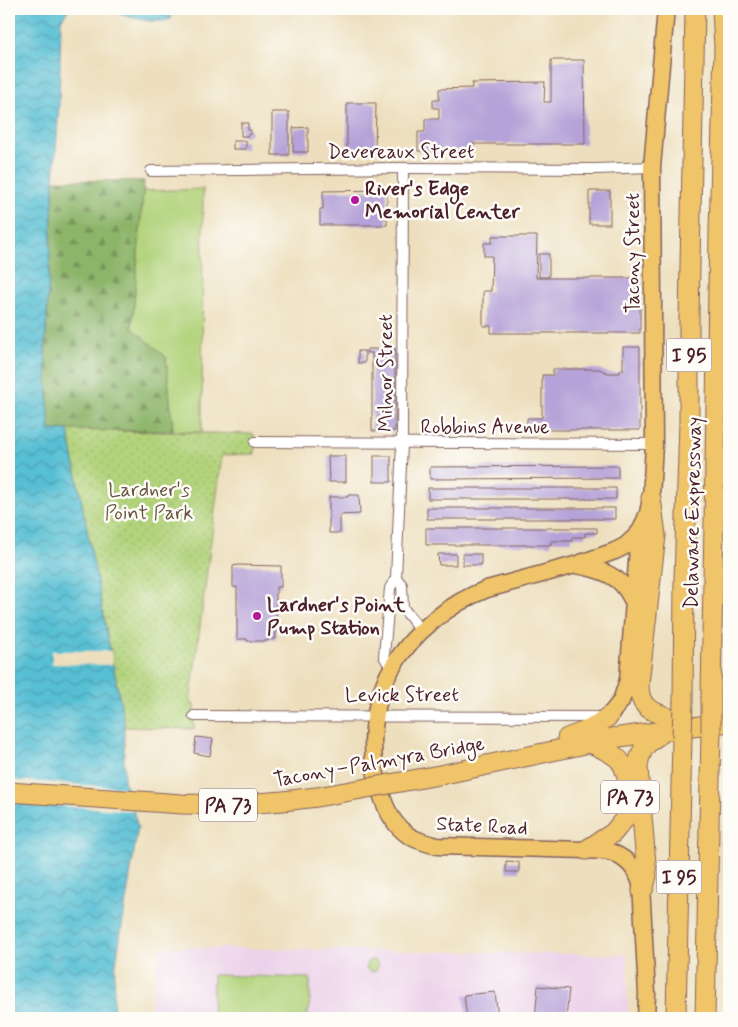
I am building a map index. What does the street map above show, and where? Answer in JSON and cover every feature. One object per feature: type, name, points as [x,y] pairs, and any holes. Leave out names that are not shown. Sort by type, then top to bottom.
[{"type":"highway","name":"Delaware Expressway","points":[[676,1018],[672,728],[683,701],[695,9]]},
{"type":"highway","name":"Delaware Expressway","points":[[705,1018],[724,47],[722,9]]},
{"type":"highway","points":[[652,498],[656,535],[639,693],[642,702],[647,708],[672,728]]},
{"type":"highway","points":[[642,891],[646,876],[638,776],[640,754],[649,741],[672,728],[729,709]]},
{"type":"highway","name":"PA 73","points":[[512,760],[584,732],[609,716]]},
{"type":"highway","points":[[597,741],[672,728],[729,722]]},
{"type":"highway","name":"PA 73","points":[[597,741],[617,758],[623,765],[627,775],[635,870]]},
{"type":"highway","name":"Tacony–Palmyra Bridge","points":[[9,792],[182,804],[233,805],[283,801],[325,796],[445,774],[597,741]]},
{"type":"highway","points":[[586,850],[613,833],[631,811]]},
{"type":"main road","name":"Tacony Street","points":[[652,498],[654,444],[652,167],[666,9]]},
{"type":"main road","name":"State Road","points":[[635,870],[626,861],[613,853],[586,850],[437,846],[407,835],[391,818],[385,805],[374,762],[373,741],[380,696],[391,668],[421,632],[448,609],[475,594],[575,565],[625,546],[641,530],[652,498]]},
{"type":"main road","points":[[634,605],[641,530]]},
{"type":"main road","points":[[575,565],[592,568],[614,578],[625,588],[634,605]]},
{"type":"main road","name":"PA 73","points":[[609,716],[621,701],[628,680],[634,605]]},
{"type":"main road","name":"PA 73","points":[[635,870],[640,880],[642,891],[647,994],[646,1018]]},
{"type":"street","name":"Devereaux Street","points":[[151,171],[403,168],[595,169],[652,167]]},
{"type":"street","name":"Milnor Street","points":[[391,668],[384,656],[390,588],[396,578],[402,443],[403,168]]},
{"type":"street","name":"Robbins Avenue","points":[[255,442],[654,444]]},
{"type":"street","name":"Milnor Street","points":[[396,578],[402,585],[403,608],[421,632]]},
{"type":"street","name":"Levick Street","points":[[194,716],[609,716]]},
{"type":"shaded area","points":[[160,947],[627,955],[628,1018],[149,1018]]},
{"type":"green space","points":[[54,180],[144,181],[132,328],[166,357],[173,431],[50,430],[45,349]]},
{"type":"green space","points":[[203,189],[202,432],[173,431],[166,357],[132,328],[143,191]]},
{"type":"green space","name":"Lardner's Point Park","points":[[68,430],[254,434],[255,454],[222,455],[190,703],[194,704],[194,729],[124,727]]},
{"type":"green space","points":[[370,960],[374,960],[378,966],[374,972],[370,972],[366,968],[366,964]]},
{"type":"green space","points":[[213,975],[310,978],[310,1000],[307,1018],[212,1018]]},
{"type":"water","points":[[9,9],[69,9],[61,20],[59,105],[45,349],[50,430],[68,430],[124,722],[124,780],[138,827],[115,969],[113,1018],[9,1018]]},
{"type":"water","points":[[106,9],[171,9],[171,19],[164,21],[147,20],[129,17]]},
{"type":"pier","points":[[52,651],[111,651],[113,665],[52,664]]},
{"type":"pier","points":[[9,780],[129,788],[133,800],[132,811],[9,802]]},
{"type":"building","points":[[551,60],[584,60],[585,144],[473,144],[473,150],[418,151],[418,132],[425,132],[425,119],[439,119],[439,108],[433,108],[433,100],[439,100],[439,89],[472,88],[472,83],[545,82],[544,102],[551,102]]},
{"type":"building","points":[[347,103],[376,103],[375,152],[347,152]]},
{"type":"building","points":[[272,112],[289,112],[289,155],[272,155]]},
{"type":"building","points":[[241,123],[248,123],[248,130],[251,130],[251,134],[241,136]]},
{"type":"building","points":[[308,127],[308,152],[293,152],[293,128]]},
{"type":"building","points":[[233,141],[246,141],[246,149],[233,149]]},
{"type":"building","name":"River's Edge Memorial Center","points":[[387,190],[387,225],[320,225],[320,209],[323,209],[323,191]]},
{"type":"building","points":[[589,191],[610,191],[610,224],[589,224]]},
{"type":"building","points":[[492,236],[537,236],[536,278],[640,278],[640,333],[491,333],[491,326],[483,326],[483,291],[491,291],[492,256],[484,256],[484,243],[492,243]]},
{"type":"building","points":[[539,254],[549,254],[549,277],[539,277]]},
{"type":"building","points":[[623,347],[640,347],[640,430],[529,430],[527,432],[527,418],[542,418],[542,375],[553,375],[553,369],[599,369],[608,373],[620,373],[620,370],[623,370]]},
{"type":"building","points":[[367,349],[395,349],[395,431],[372,431],[372,353],[367,353]]},
{"type":"building","points":[[358,351],[365,351],[365,363],[358,363]]},
{"type":"building","points":[[328,456],[346,456],[346,482],[329,482]]},
{"type":"building","points":[[374,456],[391,456],[391,482],[374,482]]},
{"type":"building","points":[[618,466],[618,478],[430,479],[430,467]]},
{"type":"building","points":[[428,488],[616,488],[616,499],[428,499]]},
{"type":"building","points":[[348,495],[359,495],[360,514],[340,515],[340,533],[329,533],[329,497],[348,497]]},
{"type":"building","points":[[427,508],[615,508],[615,519],[427,519]]},
{"type":"building","points":[[426,528],[597,528],[597,533],[585,533],[585,537],[572,537],[572,541],[551,541],[551,545],[426,545]]},
{"type":"building","points":[[438,554],[456,554],[456,565],[439,565]]},
{"type":"building","points":[[463,554],[481,554],[481,565],[463,565]]},
{"type":"building","name":"Lardner's Point Pump Station","points":[[233,566],[281,566],[281,587],[276,587],[276,639],[247,641],[247,639],[237,639],[237,587],[233,587]]},
{"type":"building","points":[[196,737],[213,739],[210,756],[194,753]]},
{"type":"building","points":[[506,861],[519,862],[519,872],[506,872]]},
{"type":"building","points":[[538,986],[569,989],[566,1018],[535,1018]]},
{"type":"building","points":[[495,992],[498,1018],[467,1018],[464,995]]},
{"type":"place","name":"River's Edge Memorial Center","points":[[355,200]]},
{"type":"place","name":"Lardner's Point Pump Station","points":[[257,616]]}]
